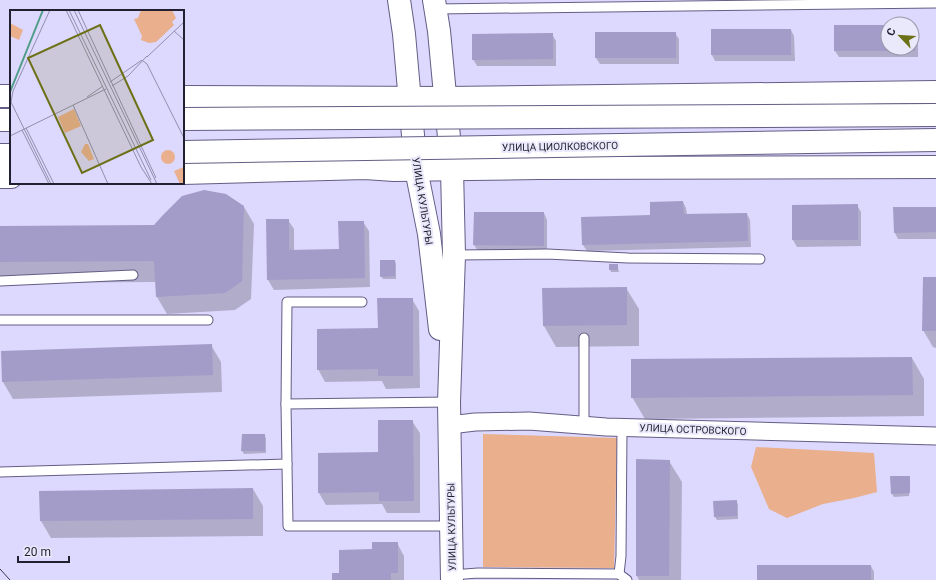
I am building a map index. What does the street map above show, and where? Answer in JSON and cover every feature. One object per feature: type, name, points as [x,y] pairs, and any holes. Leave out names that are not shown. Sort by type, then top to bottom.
[{"type":"main road","name":"УЛИЦА КУЛЬТУРЫ","points":[[399,0],[411,98],[416,170],[429,234],[449,402],[452,578]]},
{"type":"main road","name":"УЛИЦА КУЛЬТУРЫ","points":[[434,5],[446,98],[452,169],[454,255],[449,402]]},
{"type":"main road","points":[[184,97],[446,98],[936,92]]},
{"type":"main road","points":[[184,119],[936,114]]},
{"type":"main road","name":"УЛИЦА ЦИОЛКОВСКОГО","points":[[184,152],[936,140]]},
{"type":"main road","points":[[0,155],[10,154]]},
{"type":"main road","points":[[184,173],[365,168],[416,170],[936,167]]},
{"type":"street","name":"УЛИЦА ОСТРОВСКОГО","points":[[450,425],[475,422],[529,421],[622,427],[936,436]]},
{"type":"lane","points":[[434,5],[936,3]]},
{"type":"lane","points":[[454,255],[547,254],[628,258],[760,258]]},
{"type":"lane","points":[[0,281],[133,275]]},
{"type":"lane","points":[[362,302],[287,302],[286,404],[288,526],[451,526]]},
{"type":"lane","points":[[0,320],[208,320]]},
{"type":"lane","points":[[584,338],[584,424]]},
{"type":"lane","points":[[286,404],[449,402]]},
{"type":"lane","points":[[619,574],[621,556],[622,427]]},
{"type":"lane","points":[[0,472],[287,464]]},
{"type":"lane","points":[[452,578],[478,573],[619,574],[627,580]]},
{"type":"shaded area","points":[[483,434],[617,438],[614,568],[483,567]]},
{"type":"shaded area","points":[[756,447],[874,453],[877,492],[823,504],[787,518],[769,509],[751,467]]},
{"type":"building","points":[[179,9],[180,10],[156,10]]},
{"type":"building","points":[[834,25],[880,25],[880,51],[834,51]]},
{"type":"building","points":[[711,29],[791,29],[791,55],[711,55]]},
{"type":"building","points":[[595,32],[676,32],[676,58],[595,58]]},
{"type":"building","points":[[553,33],[553,59],[472,60],[472,34]]},
{"type":"building","points":[[204,190],[226,194],[244,206],[242,281],[225,293],[156,297],[154,261],[0,262],[0,226],[154,225],[182,196]]},
{"type":"building","points":[[683,201],[684,214],[747,213],[748,241],[582,245],[581,217],[650,215],[650,202]]},
{"type":"building","points":[[858,204],[858,240],[792,240],[792,205]]},
{"type":"building","points":[[893,207],[936,207],[936,232],[894,233]]},
{"type":"building","points":[[474,212],[544,212],[544,246],[473,245]]},
{"type":"building","points":[[266,219],[289,219],[289,250],[339,249],[338,221],[364,221],[365,278],[267,280]]},
{"type":"building","points":[[380,260],[395,260],[395,276],[380,277]]},
{"type":"building","points":[[609,264],[618,264],[618,270],[609,270]]},
{"type":"building","points":[[923,277],[936,277],[936,331],[922,331]]},
{"type":"building","points":[[627,287],[627,325],[543,326],[542,288]]},
{"type":"building","points":[[377,298],[413,298],[413,376],[378,376],[378,369],[317,370],[317,329],[378,328]]},
{"type":"building","points":[[212,344],[213,375],[2,382],[1,351]]},
{"type":"building","points":[[912,357],[913,395],[631,398],[631,359]]},
{"type":"building","points":[[378,420],[413,420],[414,501],[379,501],[379,492],[318,493],[318,453],[378,452]]},
{"type":"building","points":[[242,434],[265,434],[265,451],[241,451]]},
{"type":"building","points":[[636,459],[670,460],[669,576],[636,576]]},
{"type":"building","points":[[890,476],[910,476],[910,493],[891,494]]},
{"type":"building","points":[[253,488],[253,519],[40,521],[39,491]]},
{"type":"building","points":[[737,500],[737,516],[714,517],[713,501]]},
{"type":"building","points":[[372,542],[398,542],[398,573],[391,573],[391,580],[332,580],[332,573],[339,573],[339,550],[372,549]]},
{"type":"building","points":[[757,565],[871,565],[871,580],[757,580]]},
{"type":"tram line","points":[[0,569],[10,580]]}]
